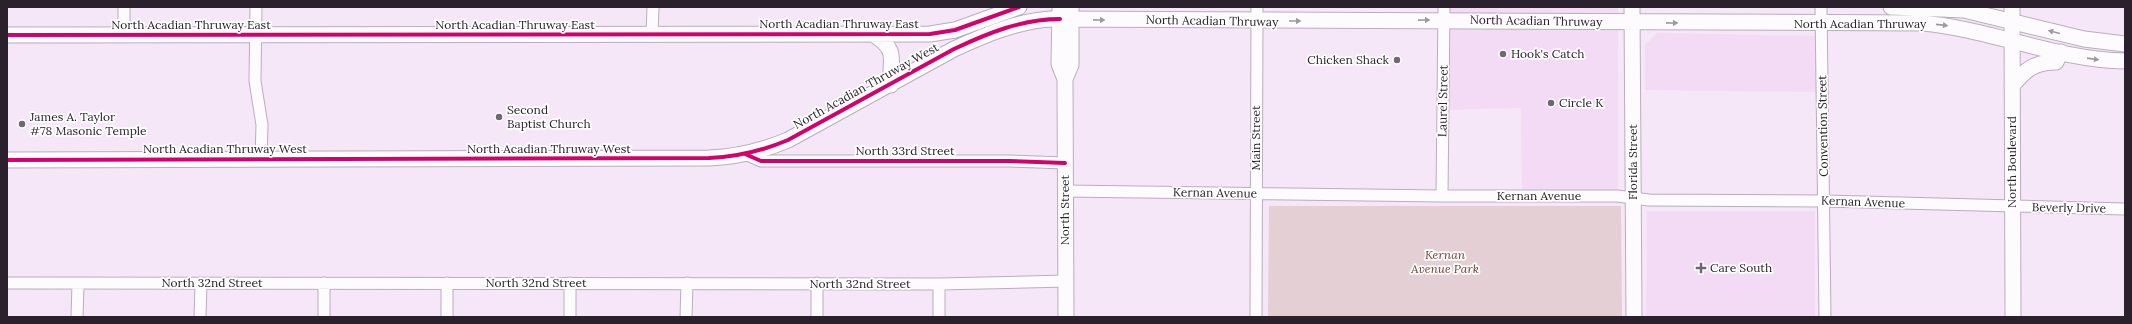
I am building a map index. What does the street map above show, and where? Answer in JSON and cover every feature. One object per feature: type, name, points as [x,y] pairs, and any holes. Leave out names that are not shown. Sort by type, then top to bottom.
[{"type":"street","points":[[124,7],[124,35]]},
{"type":"street","points":[[256,7],[254,81],[262,125],[261,159]]},
{"type":"street","points":[[652,35],[653,7]]},
{"type":"street","name":"North Acadian Thruway East","points":[[7,35],[930,34],[949,32],[1019,7]]},
{"type":"street","name":"Florida Street","points":[[1632,7],[1634,317]]},
{"type":"street","name":"Convention Street","points":[[1821,7],[1825,201],[1825,317]]},
{"type":"street","name":"North Acadian Thruway","points":[[1891,7],[1977,9],[2012,14],[2084,39],[2125,44]]},
{"type":"street","name":"North Acadian Thruway","points":[[1065,13],[1444,13],[1633,23],[1935,24],[1977,31],[2011,41],[2093,59],[2125,61]]},
{"type":"street","name":"North Acadian Thruway West","points":[[7,160],[709,158],[745,154],[788,140],[891,85],[954,49],[977,38],[1027,22],[1065,13]]},
{"type":"street","name":"North Street","points":[[1065,13],[1059,48],[1059,64],[1065,79],[1066,317]]},
{"type":"street","name":"North Street","points":[[1065,13],[1071,65],[1065,79]]},
{"type":"street","name":"Laurel Street","points":[[1442,196],[1444,13]]},
{"type":"street","name":"Main Street","points":[[1256,317],[1257,14]]},
{"type":"street","name":"North Boulevard","points":[[2012,14],[2013,317]]},
{"type":"street","points":[[1027,22],[1042,25],[1051,31],[1059,48]]},
{"type":"street","points":[[873,34],[883,41],[893,58],[890,71],[891,85]]},
{"type":"street","points":[[2012,86],[2029,67],[2041,63],[2056,62],[2061,52]]},
{"type":"street","name":"North 33rd Street","points":[[745,154],[760,161],[1009,161],[1065,163]]},
{"type":"street","name":"Kernan Avenue","points":[[1065,191],[1442,196],[1618,196],[1649,200],[1825,201],[2012,207]]},
{"type":"street","name":"Beverly Drive","points":[[2012,207],[2125,209]]},
{"type":"street","name":"North 32nd Street","points":[[7,284],[939,284],[1066,281]]},
{"type":"street","points":[[324,283],[324,317]]},
{"type":"street","points":[[447,283],[447,317]]},
{"type":"street","points":[[570,283],[570,317]]},
{"type":"street","points":[[686,317],[688,283]]},
{"type":"street","points":[[817,283],[817,317]]},
{"type":"street","points":[[77,317],[78,284]]},
{"type":"street","points":[[200,317],[201,284]]},
{"type":"street","points":[[939,284],[939,317]]},
{"type":"shaded area","points":[[1449,7],[1618,7],[1618,191],[1522,191],[1521,108],[1448,110]]},
{"type":"shaded area","points":[[1657,33],[1821,36],[1822,92],[1645,90],[1645,45]]},
{"type":"shaded area","points":[[1647,211],[1815,211],[1815,317],[1646,317]]},
{"type":"green space","name":"Kernan Avenue Park","points":[[1269,206],[1621,206],[1622,317],[1268,317]]},
{"type":"cycle path","points":[[7,35],[930,34],[955,30],[1019,7]]},
{"type":"cycle path","points":[[7,160],[709,158],[739,155],[788,140],[954,49],[992,32],[1032,21],[1060,19]]},
{"type":"cycle path","points":[[745,154],[761,161],[1009,161],[1065,163]]},
{"type":"place","name":"Hook's Catch","points":[[1503,54]]},
{"type":"place","name":"Chicken Shack","points":[[1397,60]]},
{"type":"place","name":"Circle K","points":[[1551,103]]},
{"type":"place","name":"Second Baptist Church","points":[[499,117]]},
{"type":"place","name":"James A. Taylor #78 Masonic Temple","points":[[22,124]]},
{"type":"place","name":"Care South","points":[[1701,268]]}]
